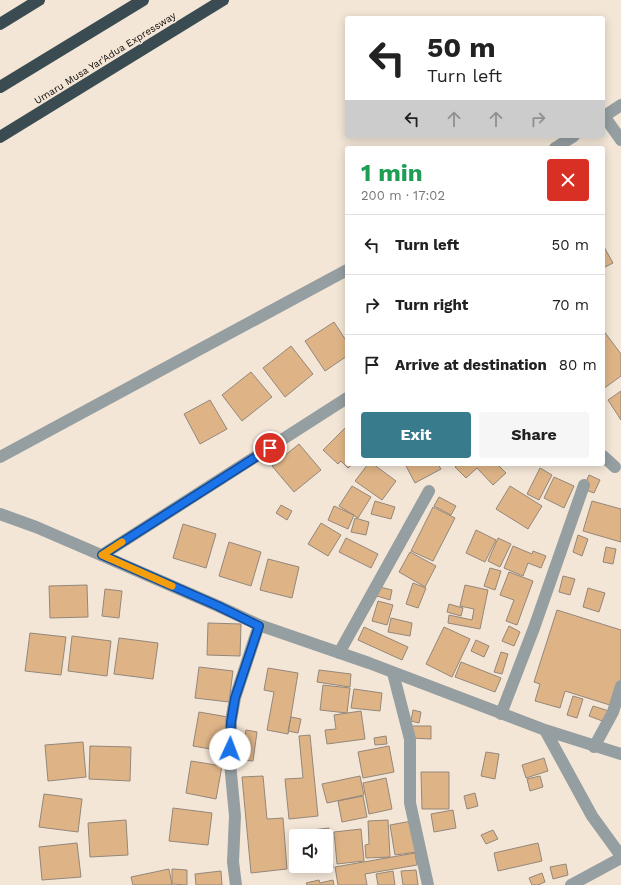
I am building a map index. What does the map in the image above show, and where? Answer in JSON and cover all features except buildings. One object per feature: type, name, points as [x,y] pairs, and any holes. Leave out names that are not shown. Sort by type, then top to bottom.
[{"type":"highway","points":[[0,24],[39,0]]},
{"type":"highway","points":[[0,87],[143,0]]},
{"type":"highway","name":"Umaru Musa Yar'Adua Expressway","points":[[0,137],[223,0]]},
{"type":"street","points":[[605,115],[621,105]]},
{"type":"street","points":[[605,117],[621,140]]},
{"type":"street","points":[[558,146],[571,138]]},
{"type":"street","points":[[0,457],[345,271]]},
{"type":"street","points":[[102,555],[345,399]]},
{"type":"street","points":[[605,458],[616,467]]},
{"type":"street","points":[[501,714],[534,628],[584,485]]},
{"type":"street","points":[[339,653],[429,491]]},
{"type":"street","points":[[0,514],[36,527],[102,555],[218,606],[259,626],[339,653],[545,730],[594,747],[621,754]]},
{"type":"street","points":[[236,885],[233,862],[235,816],[230,763],[231,722],[235,698],[259,626]]},
{"type":"street","points":[[394,673],[410,739],[410,803],[428,885]]},
{"type":"street","points":[[594,747],[613,712],[621,686]]},
{"type":"street","points":[[545,730],[592,816],[621,857],[577,884]]},
{"type":"slow traffic","points":[[122,542],[102,555],[172,586]]},
{"type":"route","points":[[230,749],[231,722],[235,698],[259,626],[218,606],[102,555],[270,448]]}]
